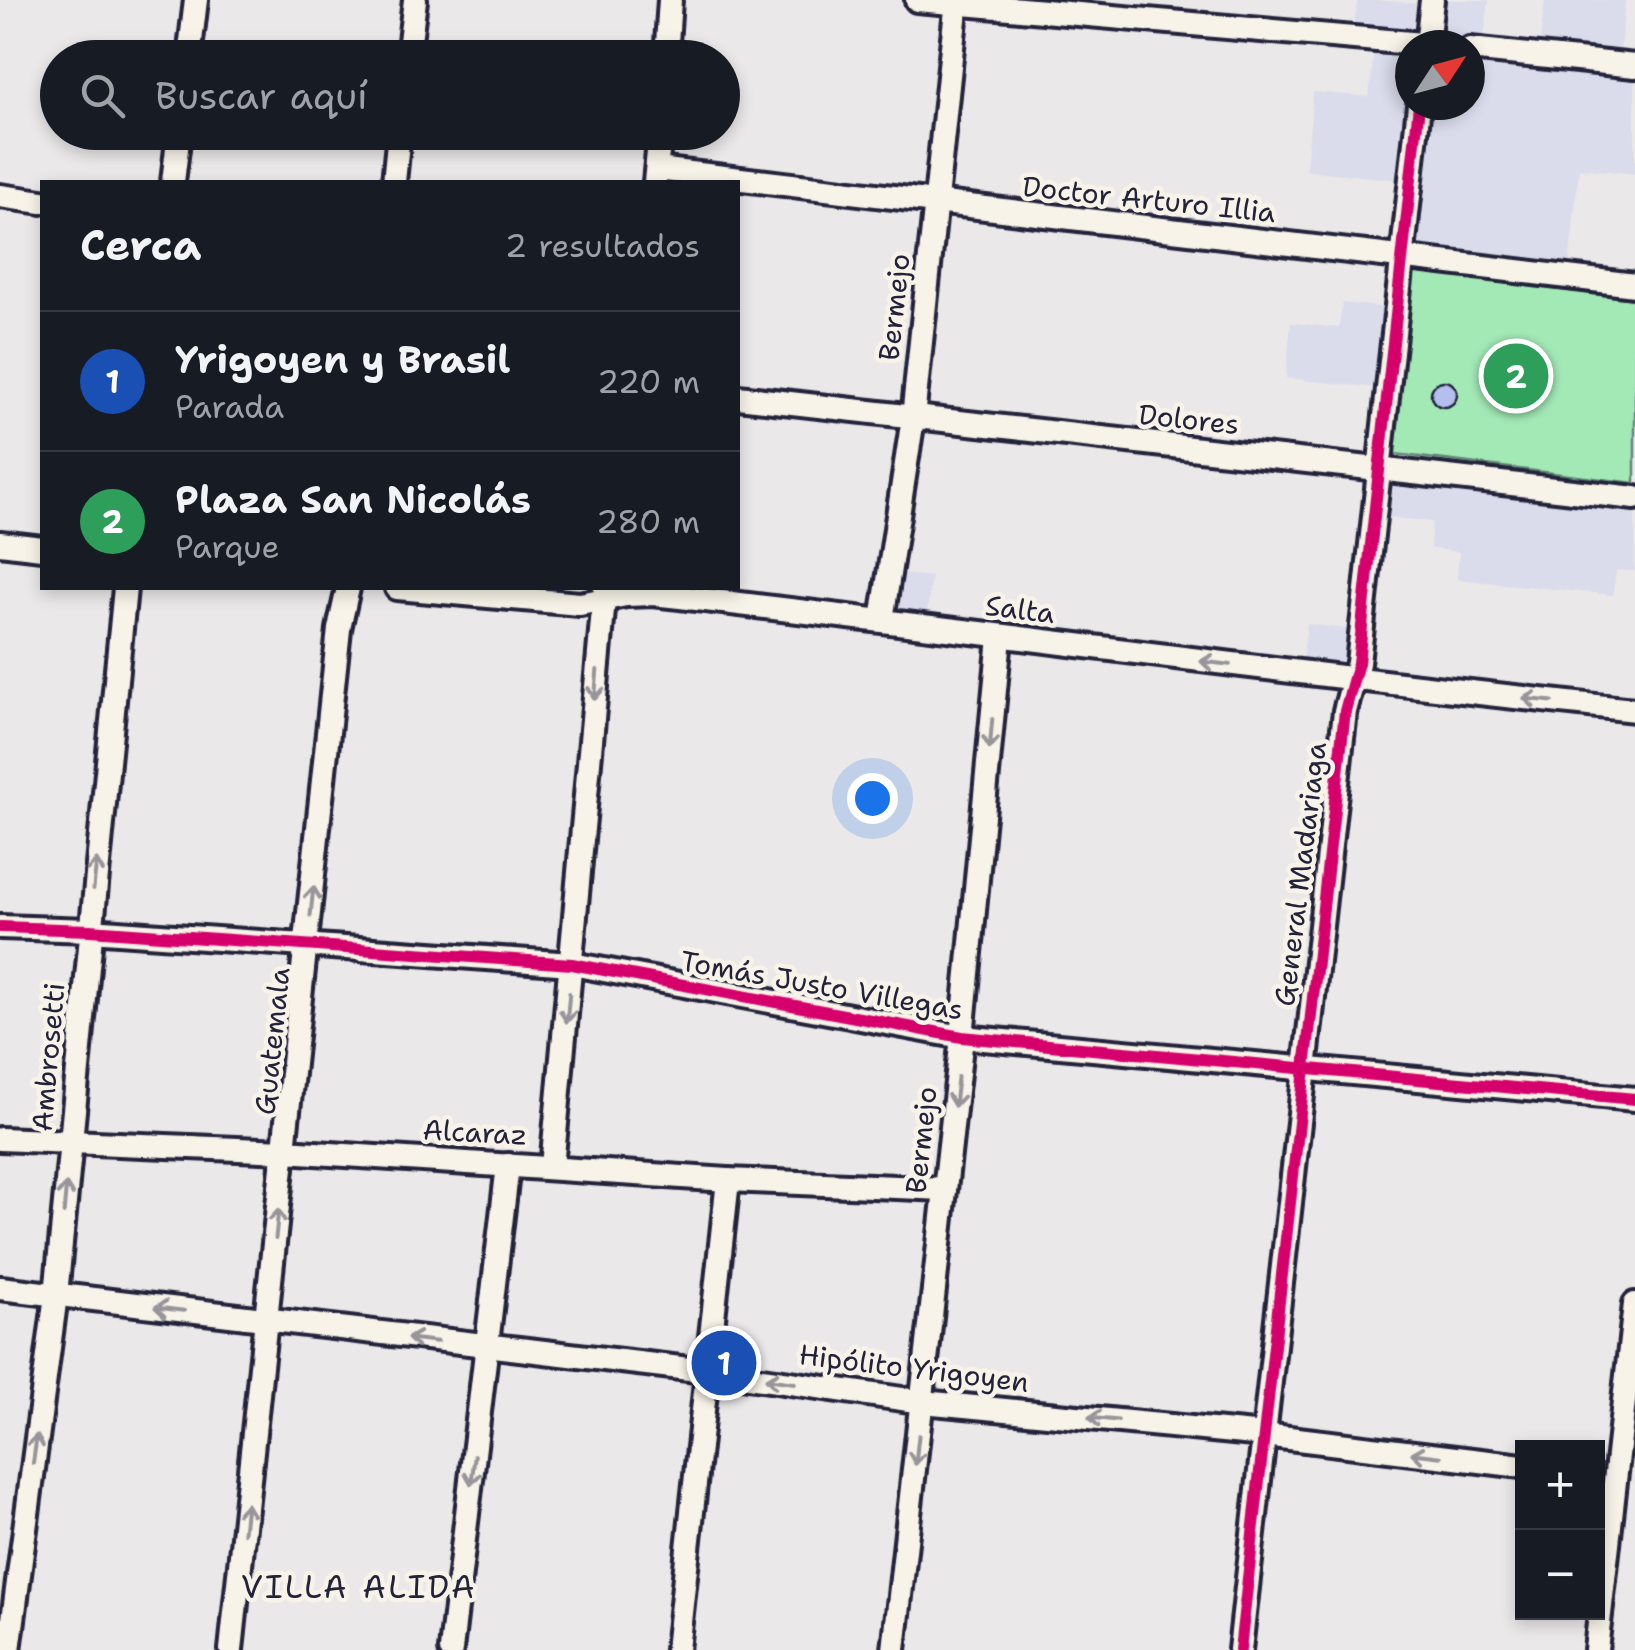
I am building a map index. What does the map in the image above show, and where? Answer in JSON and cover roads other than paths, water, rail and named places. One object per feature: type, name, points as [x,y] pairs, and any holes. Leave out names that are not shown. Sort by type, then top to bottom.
[{"type":"street","points":[[191,40],[196,0]]},
{"type":"street","points":[[410,40],[414,0]]},
{"type":"street","points":[[667,40],[670,0]]},
{"type":"street","points":[[918,0],[1395,42]]},
{"type":"street","points":[[1429,30],[1432,0]]},
{"type":"street","name":"Bermejo","points":[[882,620],[913,418],[957,1]]},
{"type":"street","points":[[1485,51],[1635,66]]},
{"type":"street","name":"General Madariaga","points":[[1240,1650],[1303,1066],[1345,711],[1354,681],[1418,120]]},
{"type":"street","points":[[173,180],[177,150]]},
{"type":"street","points":[[394,180],[397,150]]},
{"type":"street","points":[[656,176],[658,150]]},
{"type":"street","name":"Doctor Arturo Illia","points":[[656,176],[696,180]]},
{"type":"street","name":"Doctor Arturo Illia","points":[[740,184],[1635,285]]},
{"type":"street","points":[[0,196],[40,202]]},
{"type":"street","name":"Dolores","points":[[740,397],[1635,498]]},
{"type":"street","points":[[0,543],[40,548]]},
{"type":"street","name":"Ambrosetti","points":[[8,1650],[56,1295],[125,590]]},
{"type":"street","name":"Guatemala","points":[[230,1650],[339,629],[348,590]]},
{"type":"street","name":"Salta","points":[[420,590],[580,604],[604,594],[653,594],[1354,681],[1635,710]]},
{"type":"street","points":[[552,1167],[604,594]]},
{"type":"street","name":"Bermejo","points":[[894,1650],[962,1037],[1000,636]]},
{"type":"street","name":"Tomás Justo Villegas","points":[[0,927],[572,964],[962,1037],[1635,1099]]},
{"type":"street","name":"Alcaraz","points":[[0,1139],[285,1150],[728,1180],[945,1189]]},
{"type":"street","points":[[451,1650],[508,1164]]},
{"type":"street","points":[[676,1650],[728,1180]]},
{"type":"street","name":"Hipólito Yrigoyen","points":[[0,1288],[706,1371],[922,1402],[1515,1465]]},
{"type":"street","points":[[1596,1650],[1635,1304]]},
{"type":"place","name":"Plaza San Nicolás","points":[[1516,376]]},
{"type":"place","name":"Yrigoyen y Brasil","points":[[724,1363]]},
{"type":"district","name":"VILLA ALIDA","points":[[359,1586]]}]
